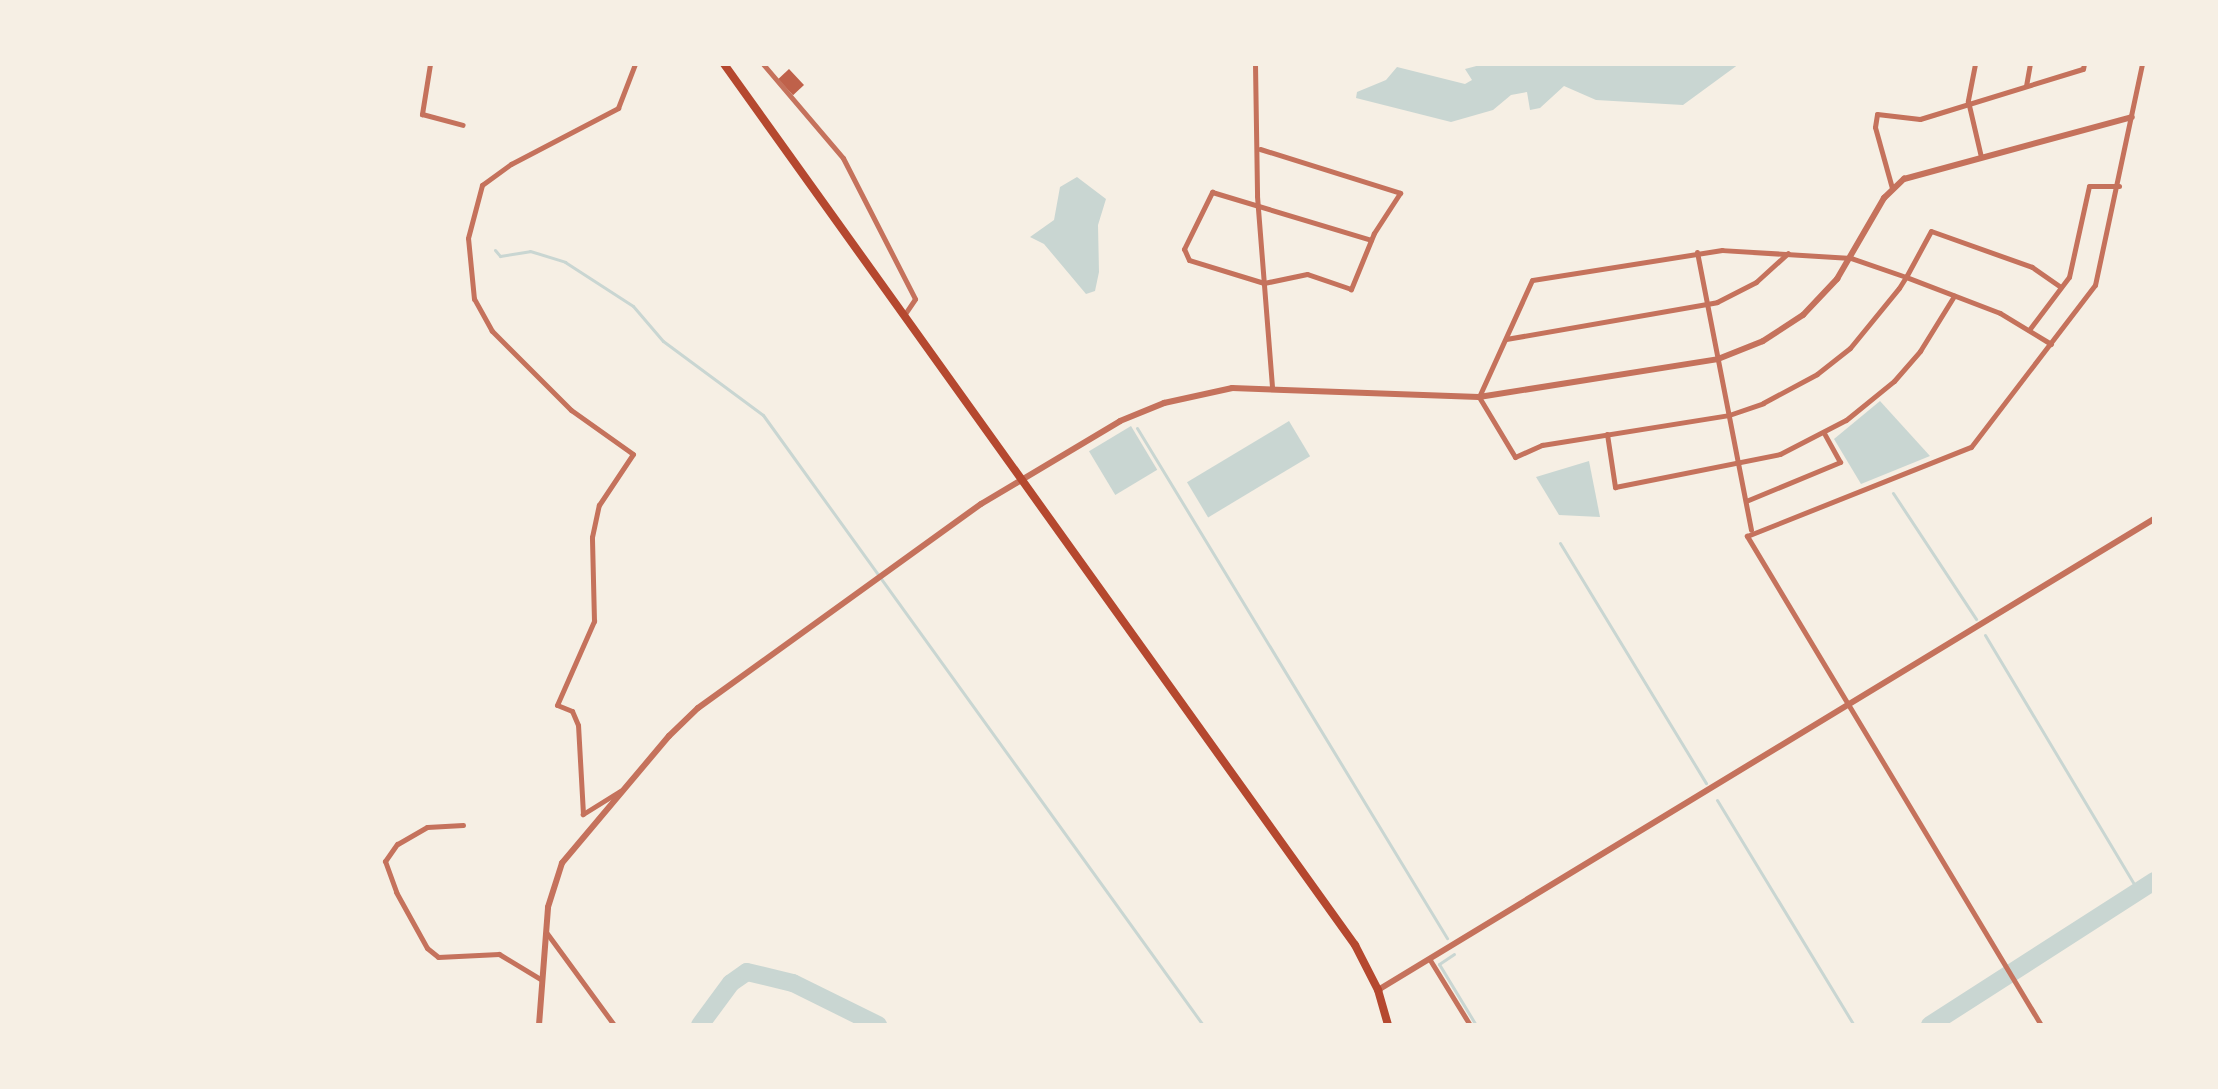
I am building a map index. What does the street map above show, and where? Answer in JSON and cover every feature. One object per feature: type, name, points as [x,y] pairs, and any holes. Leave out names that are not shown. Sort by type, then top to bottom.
[{"type":"highway","points":[[724,64],[1026,480],[1355,945],[1378,990],[1388,1025]]},
{"type":"street","points":[[430,64],[422,114],[463,125]]},
{"type":"street","points":[[621,791],[583,814],[578,725],[572,711],[557,705],[594,621],[592,537],[599,505],[633,454],[571,410],[492,331],[474,299],[468,238],[482,185],[511,164],[618,108],[635,64]]},
{"type":"street","points":[[763,64],[843,158],[915,299],[905,314]]},
{"type":"street","points":[[1255,64],[1260,149],[1258,204],[1272,386]]},
{"type":"street","points":[[1975,64],[1968,101],[1981,157]]},
{"type":"street","points":[[2026,86],[2030,64]]},
{"type":"street","points":[[1892,188],[1875,127],[1877,114],[1920,119],[1968,101],[2083,69],[2084,64]]},
{"type":"street","points":[[2041,1025],[1747,536],[1751,531],[1971,447],[2095,285],[2119,186],[2142,64]]},
{"type":"street","points":[[539,1025],[545,930],[562,863],[621,791],[698,708],[981,504],[1148,408],[1206,392],[1272,386],[1479,397],[1718,359],[1749,348],[1803,315],[1851,258],[1892,188],[1909,177],[2132,117]]},
{"type":"street","points":[[1260,149],[1400,193],[1371,240],[1351,289],[1307,274],[1264,283],[1189,260],[1184,249],[1212,192],[1371,240]]},
{"type":"street","points":[[2029,330],[2069,277],[2089,186],[2119,186]]},
{"type":"street","points":[[1479,397],[1515,457],[1542,445],[1729,415],[1788,392],[1828,365],[1879,317],[1906,277],[1931,231],[2032,267],[2061,287]]},
{"type":"street","points":[[1479,397],[1532,280],[1697,252],[1789,252],[1851,258],[1954,296],[2029,330],[2051,344]]},
{"type":"street","points":[[1697,252],[1751,531]]},
{"type":"street","points":[[1505,339],[1707,305],[1756,282],[1789,252]]},
{"type":"street","points":[[1607,434],[1615,487],[1738,465],[1824,433],[1894,381],[1929,338],[1954,296]]},
{"type":"street","points":[[1746,501],[1840,462],[1824,433]]},
{"type":"street","points":[[1378,990],[2154,519]]},
{"type":"street","points":[[463,825],[427,827],[397,844],[385,861],[396,892],[427,948],[438,957],[499,954],[542,980]]},
{"type":"street","points":[[545,930],[614,1025]]},
{"type":"street","points":[[1430,960],[1470,1025]]},
{"type":"shaded area","points":[[1484,64],[1739,64],[1683,105],[1596,100],[1564,86],[1540,108],[1530,110],[1527,92],[1511,95],[1493,110],[1451,122],[1356,98],[1357,92],[1386,80],[1397,67],[1465,84],[1472,80],[1465,69]]},
{"type":"shaded area","points":[[1077,177],[1106,199],[1098,225],[1099,272],[1095,291],[1086,294],[1044,244],[1030,237],[1054,220],[1060,187]]},
{"type":"shaded area","points":[[1880,401],[1930,456],[1861,484],[1834,439]]},
{"type":"shaded area","points":[[1289,421],[1310,456],[1208,517],[1187,482]]},
{"type":"shaded area","points":[[1131,426],[1157,470],[1115,495],[1089,451]]},
{"type":"shaded area","points":[[1589,461],[1600,517],[1559,515],[1536,477]]},
{"type":"building","points":[[789,69],[804,85],[793,95],[778,79]]},
{"type":"waterway","points":[[495,250],[500,256],[530,251],[565,262],[633,306],[663,341],[763,415],[1203,1025]]},
{"type":"waterway","points":[[1137,428],[1447,938]]},
{"type":"waterway","points":[[1893,493],[1976,619]]},
{"type":"waterway","points":[[1560,543],[1706,783]]},
{"type":"waterway","points":[[1985,635],[2138,891]]},
{"type":"waterway","points":[[1717,800],[1854,1025]]},
{"type":"waterway","points":[[1930,1025],[2154,881]]},
{"type":"waterway","points":[[1454,954],[1439,964],[1476,1025]]},
{"type":"waterway","points":[[700,1025],[731,983],[747,972],[793,983],[878,1025]]}]
